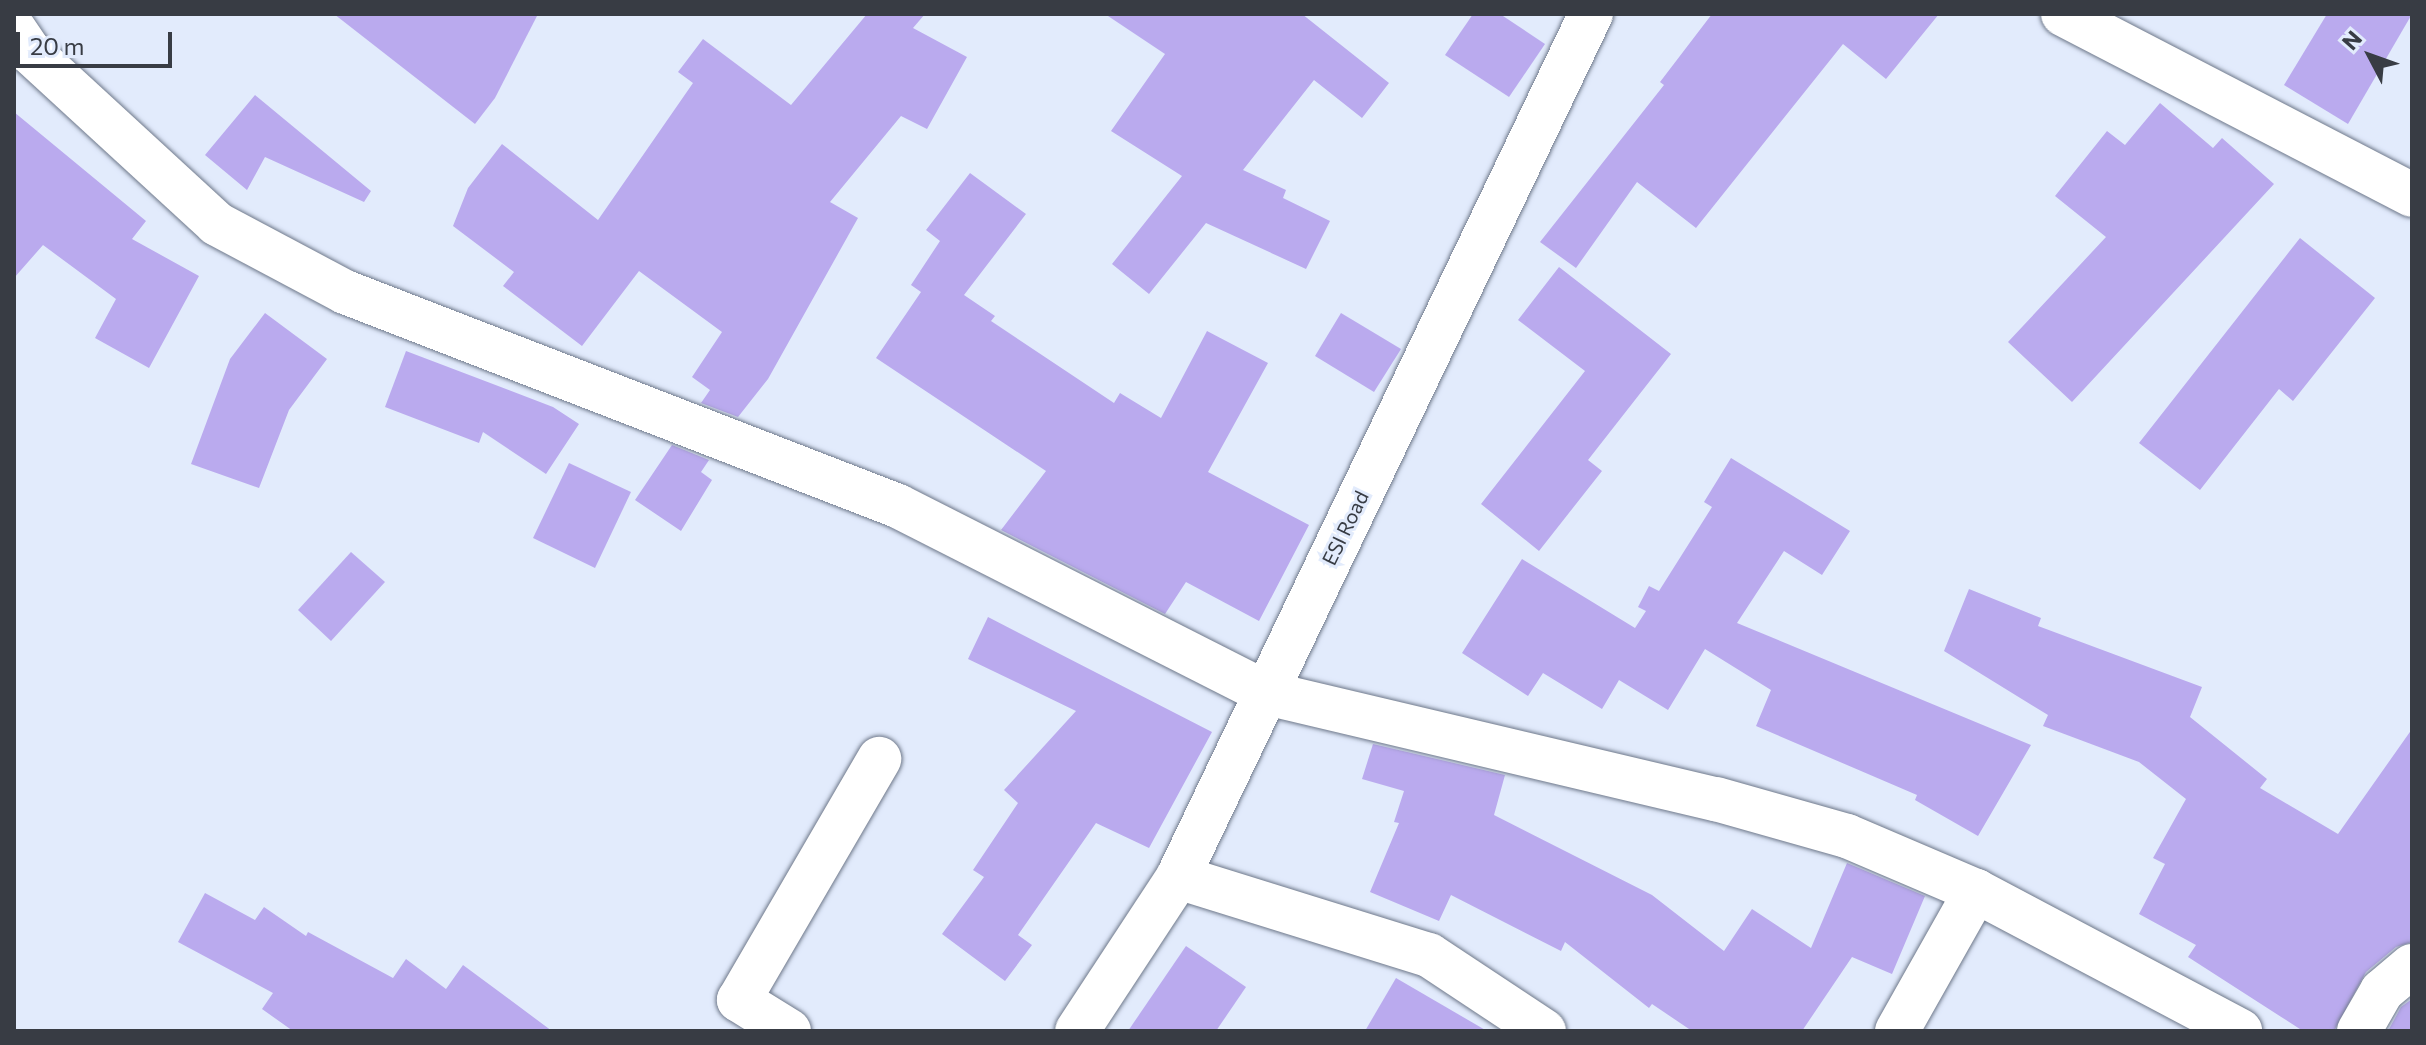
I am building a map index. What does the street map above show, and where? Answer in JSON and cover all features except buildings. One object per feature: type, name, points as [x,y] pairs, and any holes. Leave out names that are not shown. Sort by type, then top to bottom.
[{"type":"street","name":"ESI Road","points":[[1077,1031],[1178,877],[1591,14]]},
{"type":"street","points":[[2063,14],[2412,195]]},
{"type":"street","points":[[14,29],[29,51],[217,224],[345,292],[898,506],[1266,693],[1716,799],[1847,836],[1976,891],[2240,1031]]},
{"type":"street","points":[[789,1031],[739,1000],[879,759]]},
{"type":"street","points":[[1178,877],[1429,955],[1544,1031]]},
{"type":"street","points":[[1897,1031],[1976,891]]},
{"type":"street","points":[[2359,1031],[2382,991],[2412,966]]}]
